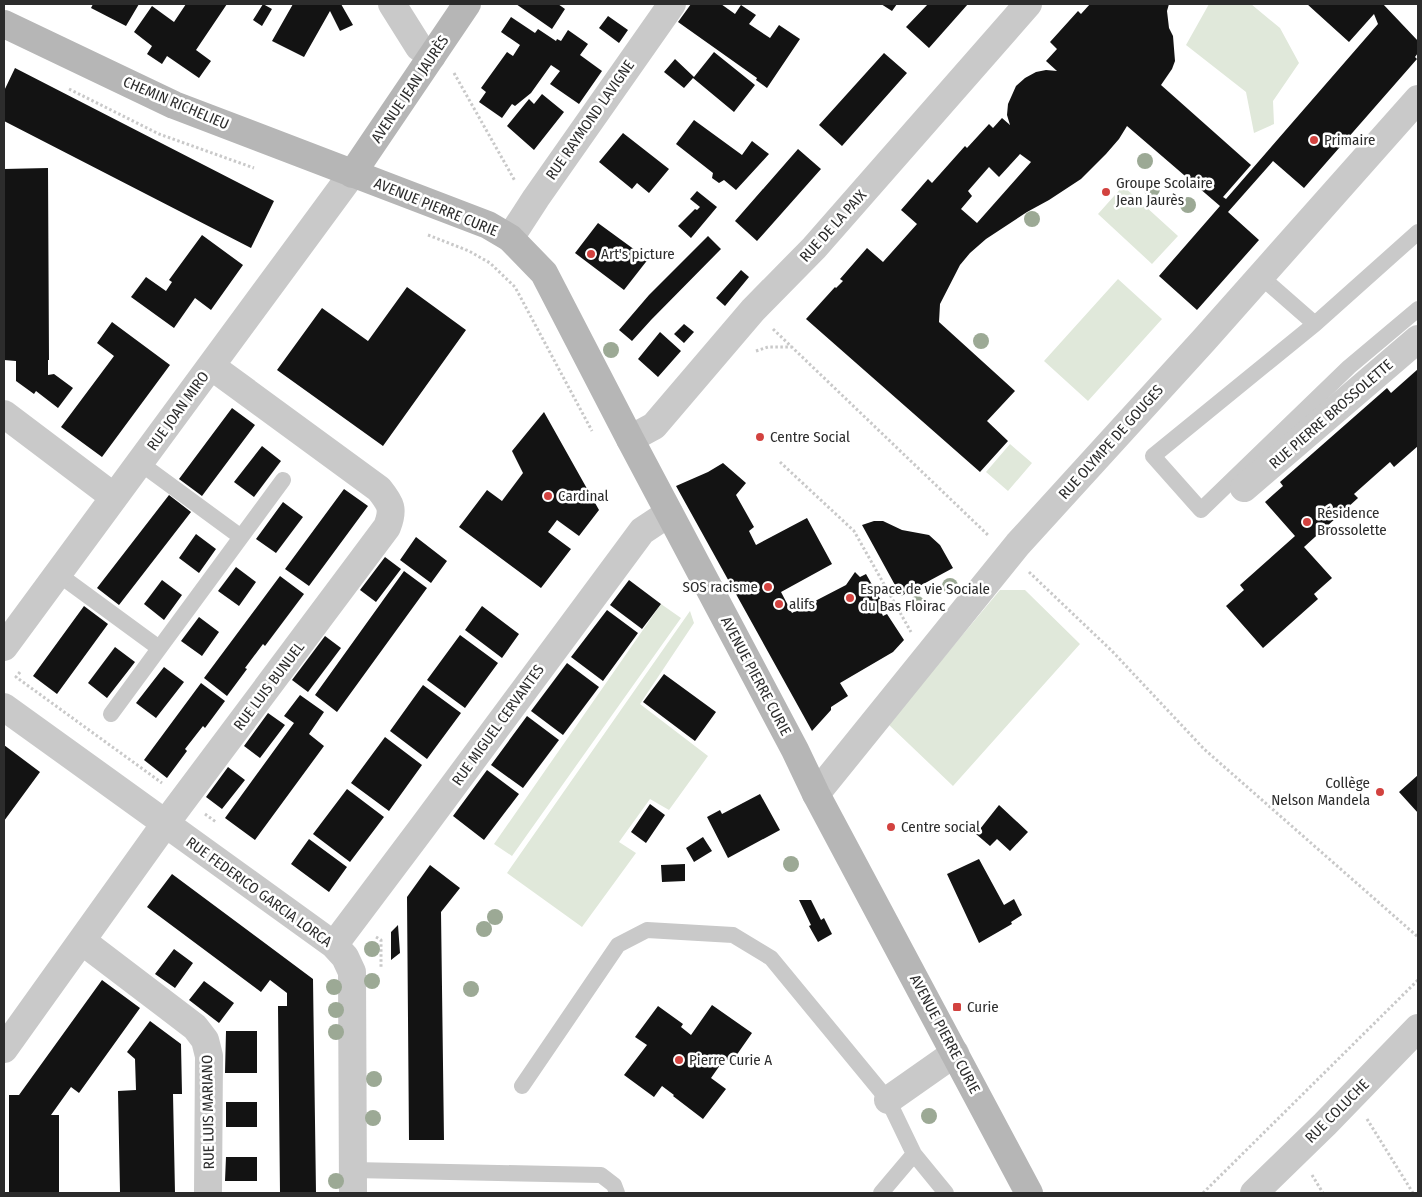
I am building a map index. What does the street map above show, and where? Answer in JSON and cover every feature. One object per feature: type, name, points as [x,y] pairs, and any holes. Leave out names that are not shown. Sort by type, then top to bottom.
[{"type":"street","points":[[392,4],[419,47],[432,56]]},
{"type":"street","name":"AVENUE JEAN JAURÈS","points":[[352,174],[467,4]]},
{"type":"street","name":"RUE RAYMOND LAVIGNE","points":[[510,238],[672,4]]},
{"type":"street","name":"RUE DE LA PAIX","points":[[630,439],[654,426],[753,310],[814,248],[1028,4]]},
{"type":"street","name":"CHEMIN RICHELIEU","points":[[4,24],[174,105],[352,174]]},
{"type":"street","name":"RUE OLYMPE DE GOUGES","points":[[816,794],[1010,554],[1418,99]]},
{"type":"street","name":"AVENUE PIERRE CURIE","points":[[352,174],[408,193],[488,225],[510,238],[544,273],[795,750],[816,794],[1029,1193]]},
{"type":"street","name":"RUE JOAN MIRO","points":[[4,648],[352,174]]},
{"type":"street","name":"RUE PIERRE BROSSOLETTE","points":[[1244,488],[1418,339]]},
{"type":"street","name":"RUE LUIS BUNUEL","points":[[4,1049],[165,824],[387,527],[392,514],[389,501],[379,489],[211,366]]},
{"type":"street","points":[[4,414],[114,497]]},
{"type":"street","name":"RUE MIGUEL CERVANTES","points":[[334,945],[642,531],[669,513]]},
{"type":"street","name":"RUE FEDERICO GARCIA LORCA","points":[[4,707],[334,945],[345,957],[352,972],[353,1182]]},
{"type":"street","name":"RUE LUIS MARIANO","points":[[82,941],[195,1027],[205,1040],[210,1056],[208,1193]]},
{"type":"street","name":"RUE COLUCHE","points":[[1254,1193],[1325,1124],[1418,1028]]},
{"type":"street","points":[[888,1100],[955,1053]]},
{"type":"lane","points":[[1418,232],[1315,324],[1153,456],[1201,510],[1349,367],[1418,309]]},
{"type":"lane","points":[[1260,276],[1315,324]]},
{"type":"lane","points":[[140,463],[241,537]]},
{"type":"lane","points":[[111,714],[283,480]]},
{"type":"lane","points":[[58,574],[160,648]]},
{"type":"lane","points":[[522,1086],[618,945],[647,930],[733,935],[771,958],[888,1100],[914,1154],[946,1193]]},
{"type":"lane","points":[[881,1193],[914,1154]]},
{"type":"lane","points":[[353,1182],[601,1175],[614,1185],[617,1193]]},
{"type":"path","points":[[448,31],[456,46],[452,70],[519,189],[536,198]]},
{"type":"path","points":[[64,86],[159,134],[261,171]]},
{"type":"path","points":[[424,233],[469,251],[490,263],[515,287],[594,436]]},
{"type":"path","points":[[753,310],[1112,651],[1204,749],[1418,937]]},
{"type":"path","points":[[752,354],[757,350],[768,347],[792,347]]},
{"type":"path","points":[[780,462],[854,531],[926,658]]},
{"type":"path","points":[[1203,1193],[1418,980]]},
{"type":"path","points":[[1363,1111],[1413,1193]]},
{"type":"path","points":[[1308,1168],[1323,1193]]},
{"type":"shaded area","points":[[1209,4],[1251,4],[1280,28],[1299,63],[1273,101],[1274,124],[1254,133],[1246,92],[1186,45]]},
{"type":"shaded area","points":[[1123,186],[1178,236],[1152,264],[1098,214]]},
{"type":"shaded area","points":[[1118,279],[1162,319],[1088,401],[1044,361]]},
{"type":"shaded area","points":[[1010,444],[1032,463],[1008,491],[986,472]]},
{"type":"shaded area","points":[[1000,590],[1025,590],[1080,644],[953,786],[888,724]]},
{"type":"shaded area","points":[[661,604],[681,618],[512,856],[494,844]]},
{"type":"shaded area","points":[[690,611],[694,623],[640,704],[708,756],[669,810],[650,799],[619,842],[636,853],[582,927],[507,873]]},
{"type":"building","points":[[93,4],[139,4],[126,26],[91,8]]},
{"type":"building","points":[[186,4],[227,4],[196,50],[211,61],[199,78],[167,56],[162,64],[147,54],[152,46],[134,32],[152,6],[174,22]]},
{"type":"building","points":[[263,4],[272,9],[262,26],[253,20]]},
{"type":"building","points":[[293,4],[341,4],[353,25],[340,31],[330,11],[304,57],[272,41]]},
{"type":"building","points":[[516,4],[558,4],[565,9],[552,29]]},
{"type":"building","points":[[691,4],[721,4],[735,14],[741,5],[756,15],[749,24],[770,38],[779,25],[800,39],[767,88],[756,80],[757,78],[678,22]]},
{"type":"building","points":[[881,4],[897,4],[892,11]]},
{"type":"building","points":[[928,4],[968,4],[929,48],[906,27]]},
{"type":"building","points":[[1090,4],[1169,4],[1167,11],[1169,28],[1173,36],[1175,61],[1161,85],[1251,165],[1223,197],[1226,199],[1378,24],[1374,14],[1349,42],[1307,4],[1383,4],[1418,41],[1418,53],[1415,57],[1417,59],[1304,188],[1273,161],[1228,212],[1259,240],[1197,310],[1159,276],[1220,206],[1127,126],[1106,154],[1081,179],[986,239],[970,253],[960,265],[940,304],[939,322],[1015,391],[987,421],[1008,441],[980,472],[806,319],[835,287],[843,281],[840,279],[867,248],[883,262],[917,224],[901,210],[928,179],[932,183],[965,146],[967,148],[989,124],[993,128],[1002,118],[1010,125],[1007,115],[1008,104],[1016,86],[1036,72],[1046,70],[1057,71],[1046,61],[1057,49],[1050,42],[1078,11],[1081,14]],"holes":[[[1020,154],[1031,162],[977,223],[961,209],[972,196],[968,191],[989,167],[999,177]]]},
{"type":"building","points":[[608,16],[628,30],[619,43],[599,28]]},
{"type":"building","points":[[511,17],[535,33],[538,29],[556,41],[557,39],[561,41],[568,30],[588,44],[580,55],[602,71],[579,104],[550,84],[560,71],[551,65],[531,93],[515,106],[512,104],[502,118],[479,102],[486,92],[481,88],[507,52],[513,56],[520,45],[501,32]]},
{"type":"building","points":[[714,52],[755,85],[734,112],[693,78],[684,88],[664,72],[675,59],[694,77]]},
{"type":"building","points":[[884,53],[907,73],[842,146],[819,125]]},
{"type":"building","points":[[15,68],[274,201],[251,248],[4,121],[4,91]]},
{"type":"building","points":[[542,94],[564,112],[534,150],[507,126],[529,99],[534,104]]},
{"type":"building","points":[[694,120],[742,155],[752,141],[769,154],[736,190],[724,180],[719,183],[712,178],[713,173],[676,144]]},
{"type":"building","points":[[623,133],[669,169],[649,193],[637,183],[632,189],[599,162]]},
{"type":"building","points":[[798,149],[821,169],[757,241],[735,221]]},
{"type":"building","points":[[48,168],[48,375],[54,374],[73,388],[58,408],[36,391],[34,394],[16,381],[16,361],[4,360],[4,169]]},
{"type":"building","points":[[697,191],[717,207],[691,238],[678,226],[695,209],[697,210],[700,207],[690,199]]},
{"type":"building","points":[[598,223],[649,258],[624,290],[575,253]]},
{"type":"building","points":[[202,235],[243,265],[211,310],[195,298],[174,328],[131,297],[146,277],[166,291],[172,282],[169,280]]},
{"type":"building","points":[[708,236],[721,249],[632,341],[619,330],[649,295]]},
{"type":"building","points":[[741,270],[749,277],[725,306],[716,298]]},
{"type":"building","points":[[407,287],[466,330],[383,446],[277,370],[322,308],[368,341]]},
{"type":"building","points":[[112,322],[170,365],[102,457],[61,427],[114,356],[97,343]]},
{"type":"building","points":[[684,324],[694,332],[684,343],[674,334]]},
{"type":"building","points":[[660,332],[681,351],[658,377],[638,359]]},
{"type":"building","name":"Résidence Brossolette","points":[[1418,369],[1418,446],[1394,467],[1390,462],[1354,494],[1358,498],[1304,547],[1332,578],[1314,594],[1318,599],[1263,648],[1226,606],[1244,590],[1240,585],[1295,536],[1265,502],[1283,486],[1280,482],[1387,388],[1391,393]]},
{"type":"building","points":[[232,408],[255,425],[202,496],[179,479]]},
{"type":"building","name":"Cardinal","points":[[544,412],[599,510],[579,536],[557,520],[548,532],[571,549],[541,588],[459,527],[487,490],[502,501],[523,473],[512,451]]},
{"type":"building","points":[[262,446],[281,461],[254,497],[234,482]]},
{"type":"building","name":"Espace de vie Sociale du Bas Floirac","points":[[723,463],[746,483],[736,495],[754,527],[749,531],[756,545],[807,518],[832,564],[781,592],[792,613],[846,585],[855,572],[860,577],[866,574],[883,604],[879,607],[883,616],[887,614],[904,640],[893,652],[840,683],[848,696],[831,707],[831,710],[812,731],[676,486]]},
{"type":"building","points":[[344,489],[368,506],[309,586],[285,569]]},
{"type":"building","points":[[169,495],[191,512],[119,605],[97,588]]},
{"type":"building","points":[[283,502],[303,517],[276,553],[256,539]]},
{"type":"building","points":[[874,521],[883,521],[902,530],[929,535],[940,545],[953,568],[901,596],[862,525]]},
{"type":"building","points":[[196,534],[216,549],[199,573],[179,558]]},
{"type":"building","points":[[416,537],[447,561],[431,583],[400,560]]},
{"type":"building","points":[[385,557],[401,569],[376,602],[360,590]]},
{"type":"building","points":[[236,567],[256,582],[239,606],[218,591]]},
{"type":"building","points":[[404,571],[427,588],[337,712],[315,695]]},
{"type":"building","points":[[280,576],[304,594],[265,646],[263,644],[227,696],[204,678]]},
{"type":"building","points":[[162,580],[182,595],[164,620],[144,604]]},
{"type":"building","points":[[629,580],[661,604],[642,629],[610,605]]},
{"type":"building","points":[[84,606],[108,624],[57,694],[33,676]]},
{"type":"building","points":[[482,606],[519,634],[502,658],[465,630]]},
{"type":"building","points":[[607,610],[638,633],[603,681],[571,657]]},
{"type":"building","points":[[199,617],[219,632],[202,656],[181,641]]},
{"type":"building","points":[[460,635],[498,663],[465,708],[427,680]]},
{"type":"building","points":[[325,636],[341,648],[308,692],[292,680]]},
{"type":"building","points":[[115,647],[135,662],[107,698],[88,683]]},
{"type":"building","points":[[567,663],[599,687],[563,735],[531,711]]},
{"type":"building","points":[[164,667],[184,682],[156,718],[136,703]]},
{"type":"building","points":[[664,674],[716,712],[695,741],[643,702]]},
{"type":"building","points":[[201,683],[225,701],[205,728],[203,726],[185,749],[187,751],[167,778],[144,760]]},
{"type":"building","points":[[423,685],[461,713],[427,759],[390,731]]},
{"type":"building","points":[[300,695],[324,712],[309,734],[324,746],[255,840],[225,818],[294,723],[284,716]]},
{"type":"building","points":[[268,713],[285,725],[260,758],[244,746]]},
{"type":"building","points":[[527,716],[559,740],[523,788],[491,765]]},
{"type":"building","points":[[385,737],[422,765],[389,811],[351,783]]},
{"type":"building","points":[[4,745],[40,772],[4,821]]},
{"type":"building","points":[[228,767],[245,780],[222,809],[206,797]]},
{"type":"building","points":[[487,770],[519,794],[484,840],[453,816]]},
{"type":"building","name":"Collège Nelson Mandela","points":[[1418,775],[1418,813],[1399,792]]},
{"type":"building","points":[[347,789],[384,817],[350,862],[313,834]]},
{"type":"building","points":[[760,794],[780,830],[728,858],[707,817],[720,810],[722,814]]},
{"type":"building","points":[[650,804],[665,815],[646,843],[631,832]]},
{"type":"building","points":[[999,805],[1028,832],[1010,851],[997,839],[990,846],[976,834]]},
{"type":"building","points":[[703,837],[712,851],[694,862],[686,848]]},
{"type":"building","points":[[309,839],[347,867],[329,892],[291,864]]},
{"type":"building","points":[[979,859],[1004,905],[1014,899],[1022,915],[1011,922],[1012,924],[979,943],[947,874]]},
{"type":"building","points":[[685,864],[685,881],[662,882],[661,865]]},
{"type":"building","points":[[430,865],[460,888],[441,912],[444,1140],[409,1140],[407,897]]},
{"type":"building","points":[[172,874],[313,979],[316,1193],[280,1193],[278,1006],[287,1006],[287,993],[270,980],[261,992],[147,907]]},
{"type":"building","points":[[799,900],[811,900],[821,920],[824,918],[832,934],[818,942],[809,926],[811,925]]},
{"type":"building","points":[[398,925],[400,953],[391,960],[391,932]]},
{"type":"building","points":[[174,949],[193,963],[175,988],[155,974]]},
{"type":"building","points":[[102,980],[140,1008],[79,1093],[71,1087],[51,1115],[59,1115],[59,1193],[9,1193],[9,1095],[19,1095]]},
{"type":"building","points":[[204,981],[234,1003],[219,1023],[189,1000]]},
{"type":"building","name":"Pierre Curie A","points":[[712,1005],[752,1033],[731,1063],[725,1058],[711,1078],[726,1089],[703,1119],[662,1086],[654,1097],[624,1075],[647,1045],[635,1037],[658,1006],[683,1024],[681,1027],[691,1035]]},
{"type":"building","points":[[150,1021],[181,1044],[182,1094],[173,1094],[175,1193],[120,1193],[118,1091],[136,1090],[135,1059],[127,1052]]},
{"type":"building","points":[[226,1031],[257,1031],[257,1073],[225,1073]]},
{"type":"building","points":[[226,1102],[257,1102],[257,1127],[226,1127]]},
{"type":"building","points":[[226,1157],[257,1157],[257,1181],[225,1181]]},
{"type":"place","name":"Primaire","points":[[1314,140]]},
{"type":"place","name":"Groupe Scolaire Jean Jaurès","points":[[1106,192]]},
{"type":"place","name":"Art's picture","points":[[591,254]]},
{"type":"place","name":"Centre Social","points":[[760,437]]},
{"type":"place","name":"Cardinal","points":[[548,496]]},
{"type":"place","name":"Résidence Brossolette","points":[[1307,522]]},
{"type":"place","name":"SOS racisme","points":[[768,587]]},
{"type":"place","name":"Espace de vie Sociale du Bas Floirac","points":[[850,598]]},
{"type":"place","name":"alifs","points":[[779,604]]},
{"type":"place","name":"Collège Nelson Mandela","points":[[1380,792]]},
{"type":"place","name":"Centre social","points":[[891,827]]},
{"type":"place","name":"Curie","points":[[957,1007]]},
{"type":"place","name":"Pierre Curie A","points":[[679,1060]]}]
